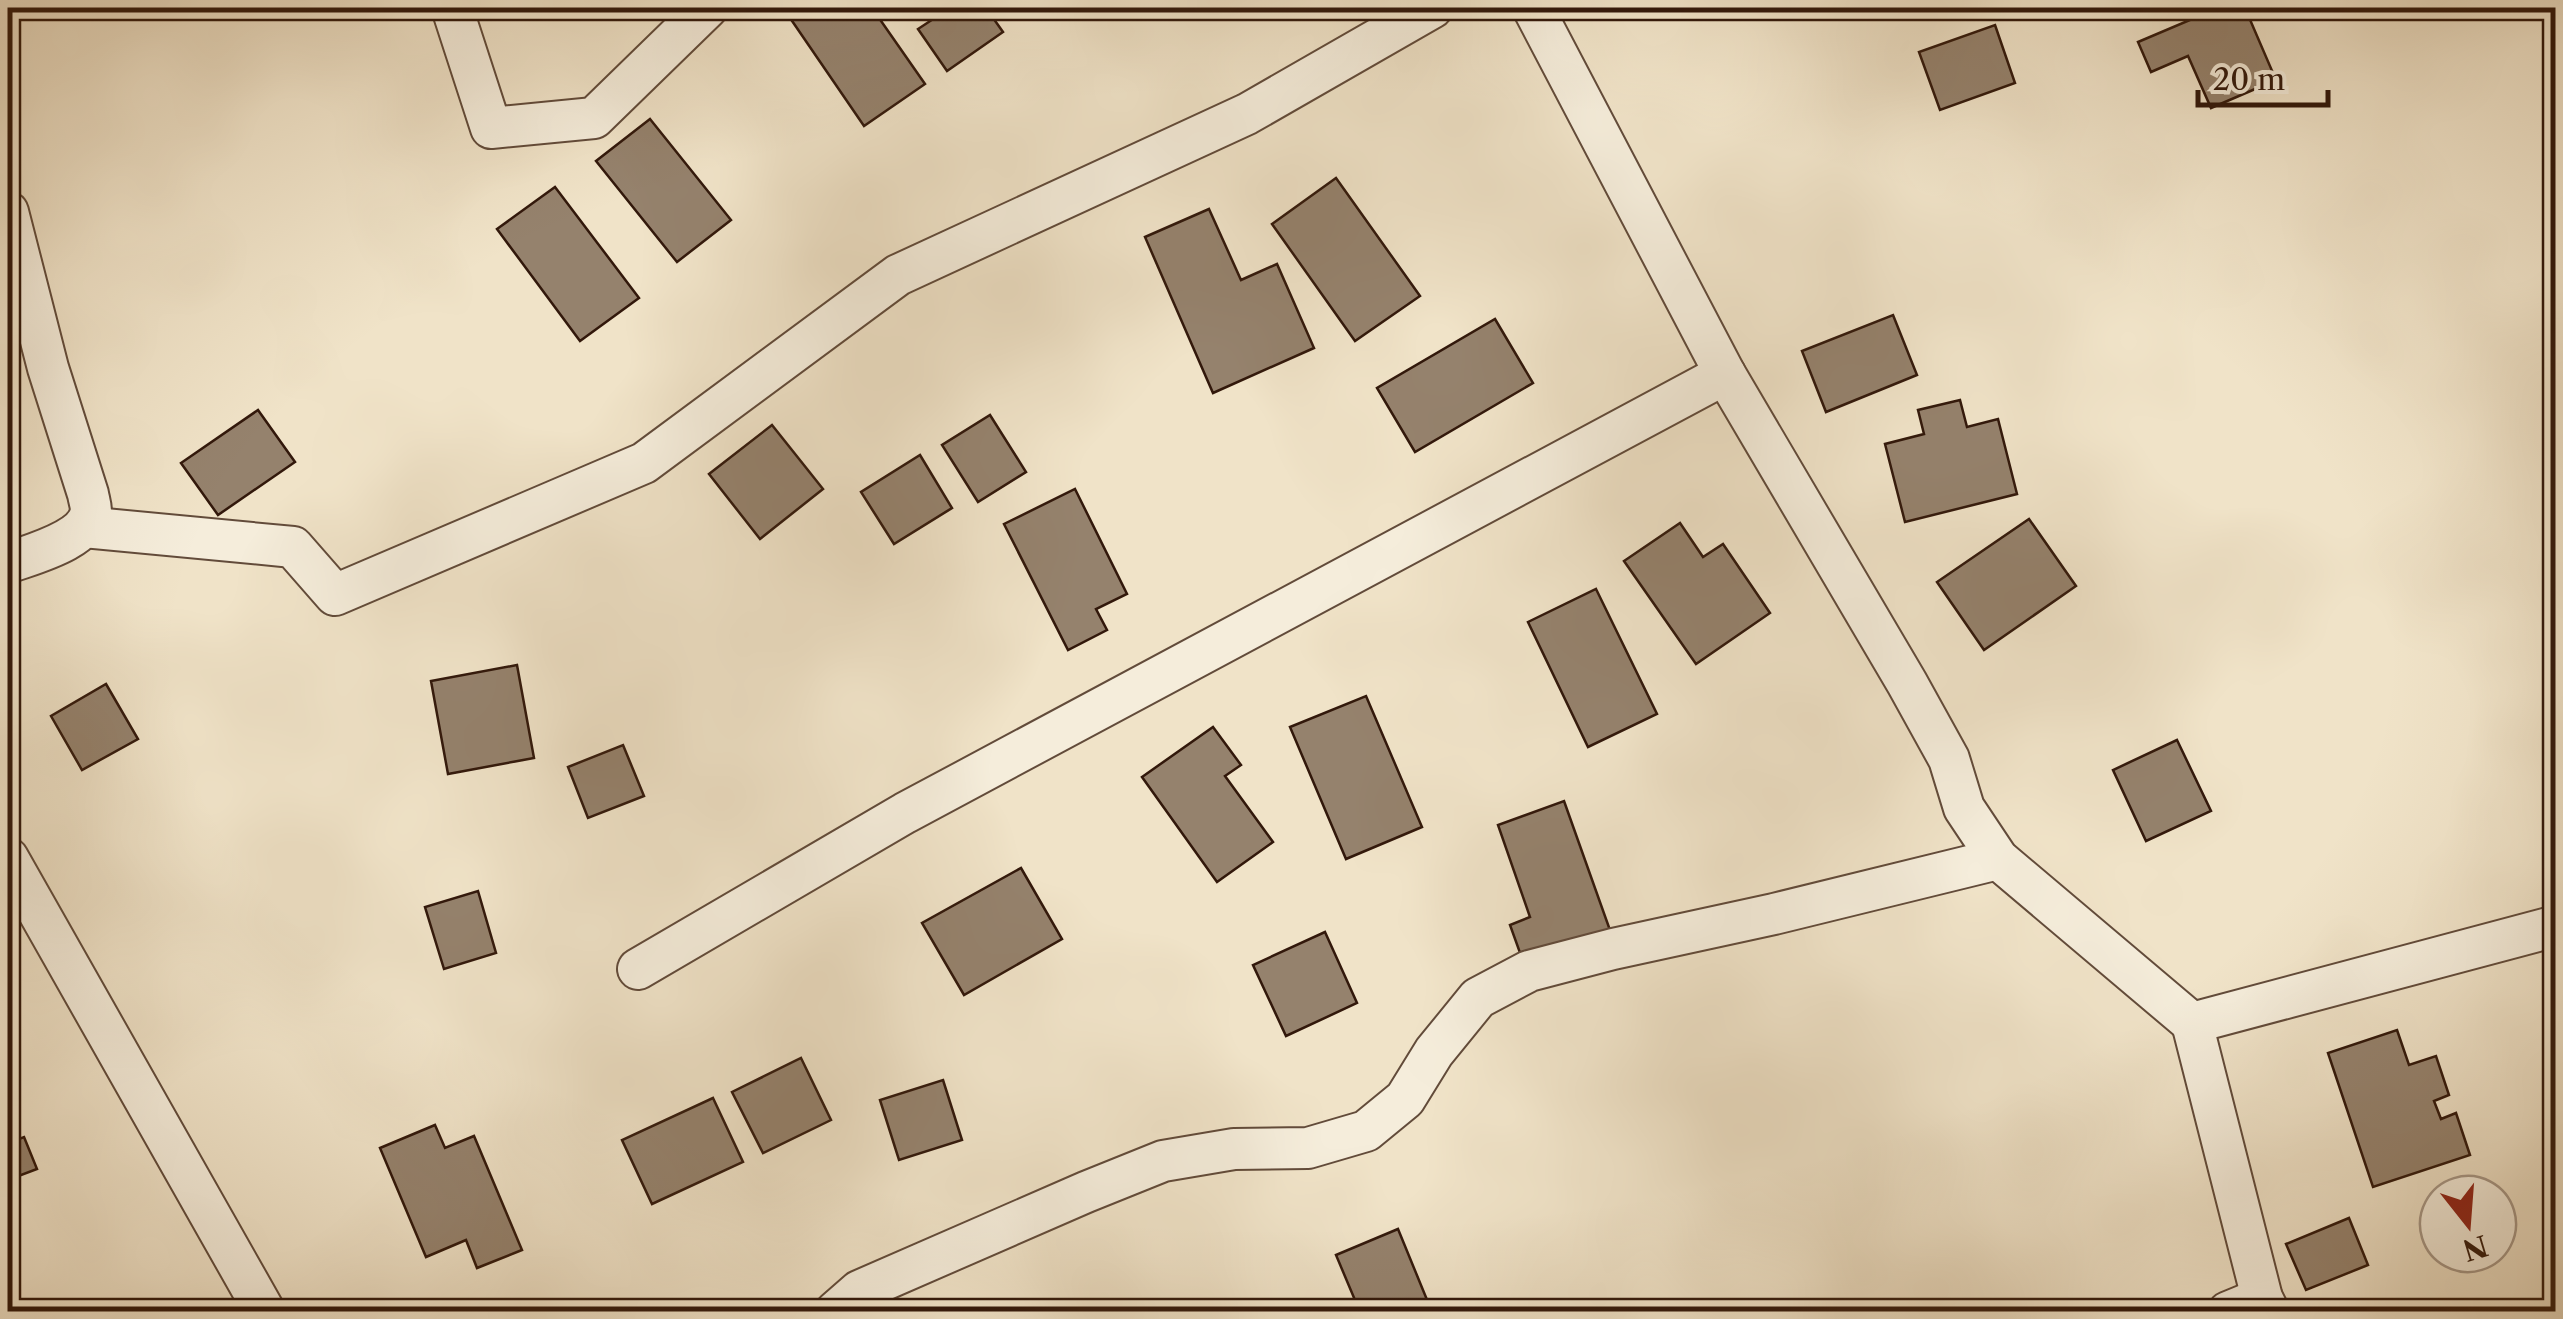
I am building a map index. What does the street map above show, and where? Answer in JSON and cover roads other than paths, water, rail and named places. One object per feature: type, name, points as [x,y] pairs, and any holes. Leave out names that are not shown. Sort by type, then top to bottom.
[{"type":"street","points":[[452,8],[491,128],[594,118],[707,8]]},
{"type":"street","points":[[84,527],[293,547],[335,594],[644,463],[898,275],[1247,114],[1432,8]]},
{"type":"street","points":[[1532,8],[1725,374],[1916,698],[1948,759],[1964,808],[1998,859],[2192,1023],[2253,1307]]},
{"type":"street","points":[[8,212],[48,368],[91,511],[84,527],[72,538],[8,563]]},
{"type":"street","points":[[638,969],[905,814],[1725,374]]},
{"type":"street","points":[[8,858],[264,1312]]},
{"type":"street","points":[[835,1312],[858,1291],[1163,1161],[1234,1149],[1308,1148],[1366,1132],[1405,1098],[1434,1052],[1478,998],[1529,971],[1998,859]]},
{"type":"street","points":[[2192,1023],[2556,926]]}]
